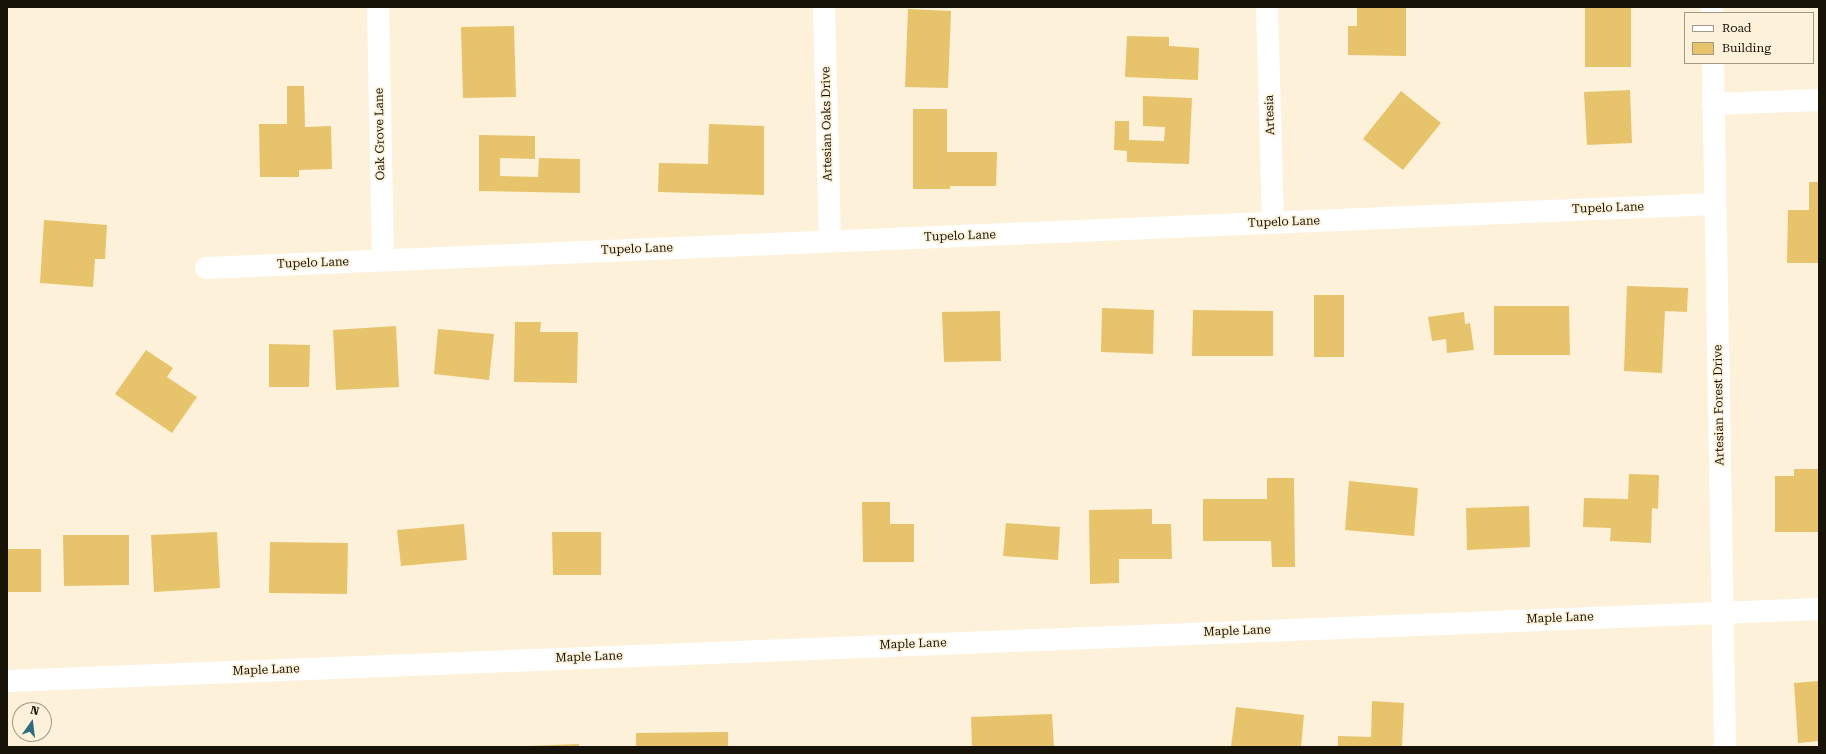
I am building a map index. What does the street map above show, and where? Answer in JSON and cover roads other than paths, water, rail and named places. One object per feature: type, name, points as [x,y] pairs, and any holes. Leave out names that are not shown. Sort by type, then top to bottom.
[{"type":"street","name":"Oak Grove Lane","points":[[378,7],[383,260]]},
{"type":"street","name":"Artesian Oaks Drive","points":[[824,7],[830,241]]},
{"type":"street","name":"Artesia","points":[[1267,7],[1273,222]]},
{"type":"street","name":"Artesian Forest Drive","points":[[1712,64],[1724,747]]},
{"type":"street","points":[[1713,104],[1819,100]]},
{"type":"street","name":"Tupelo Lane","points":[[206,268],[1715,204]]},
{"type":"street","name":"Maple Lane","points":[[7,681],[1722,611],[1819,609]]}]
